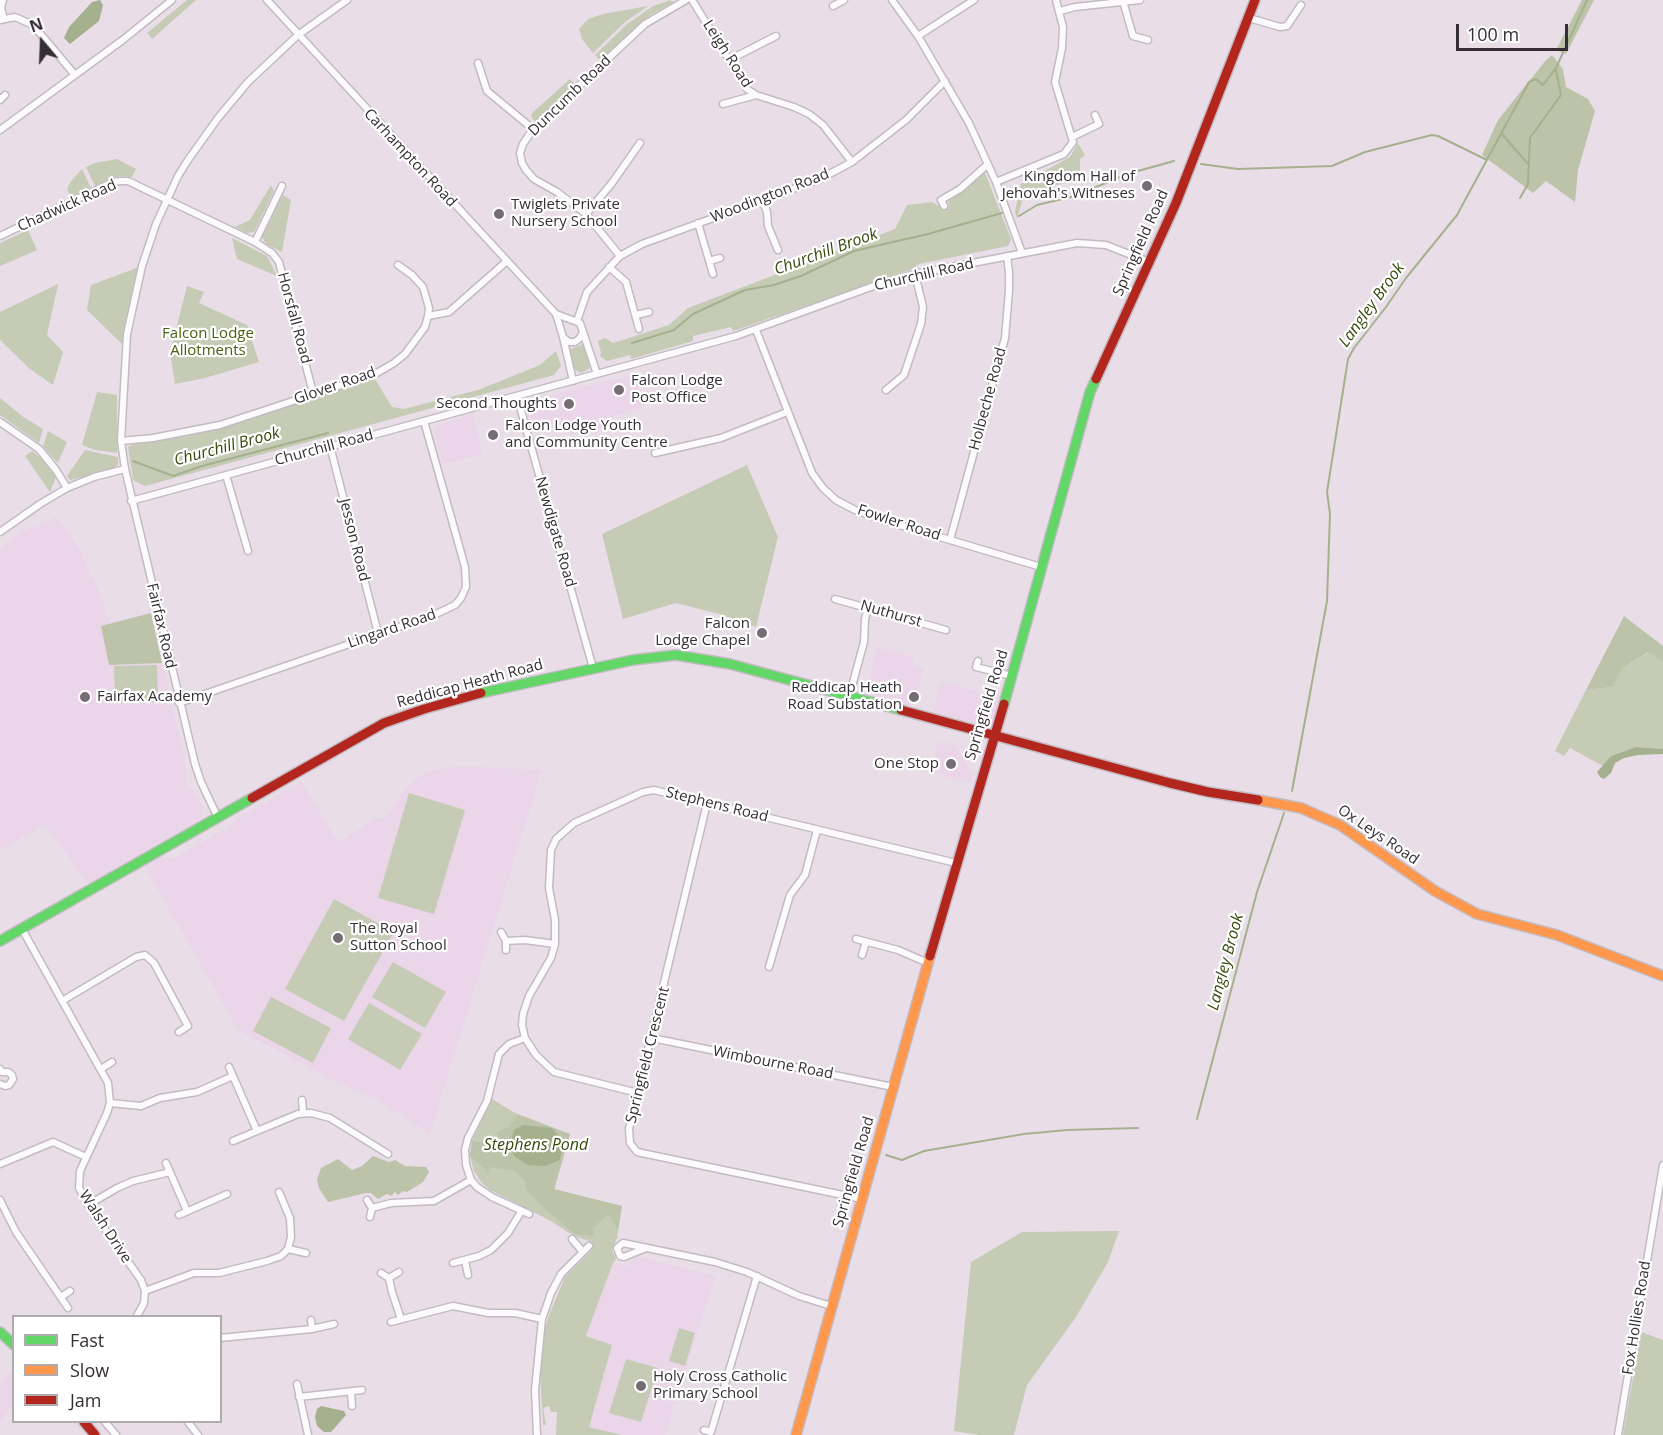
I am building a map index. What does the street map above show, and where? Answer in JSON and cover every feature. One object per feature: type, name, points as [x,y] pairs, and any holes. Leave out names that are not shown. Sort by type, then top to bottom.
[{"type":"street","points":[[3,0],[2,20],[15,17],[33,25],[75,75]]},
{"type":"street","points":[[0,130],[172,0]]},
{"type":"street","name":"Carhampton Road","points":[[267,0],[556,314],[574,321]]},
{"type":"street","name":"Fairfax Road","points":[[218,818],[201,783],[179,703],[131,501],[121,441],[127,334],[142,266],[156,224],[188,160],[232,100],[298,35],[347,0]]},
{"type":"street","name":"Duncumb Road","points":[[620,256],[586,214],[565,197],[534,179],[522,163],[520,153],[533,129],[645,24],[686,0]]},
{"type":"street","name":"Leigh Road","points":[[692,0],[747,89],[756,95],[794,107],[824,124],[852,162]]},
{"type":"street","points":[[833,6],[844,0]]},
{"type":"street","points":[[892,0],[918,36],[969,123],[996,182],[1022,253]]},
{"type":"street","points":[[918,36],[974,0]]},
{"type":"street","points":[[996,182],[1064,154],[1071,147],[1072,137],[1055,82],[1062,48],[1060,11],[1056,0]]},
{"type":"street","points":[[1060,11],[1075,7],[1140,0]]},
{"type":"street","points":[[1124,1],[1133,36],[1148,40]]},
{"type":"street","name":"Springfield Road","points":[[796,1435],[956,864],[1012,676],[1090,392],[1187,175],[1249,18],[1252,1]]},
{"type":"street","points":[[1249,18],[1280,27],[1287,26],[1301,5]]},
{"type":"street","points":[[729,60],[776,36]]},
{"type":"street","points":[[478,63],[487,91],[533,129]]},
{"type":"street","name":"Woodington Road","points":[[609,267],[620,256],[642,244],[820,179],[852,162],[906,120],[945,81]]},
{"type":"street","points":[[723,104],[756,95]]},
{"type":"street","points":[[1072,137],[1099,124],[1095,115]]},
{"type":"street","points":[[586,214],[612,183],[640,143]]},
{"type":"street","points":[[944,206],[941,200],[960,189],[988,164]]},
{"type":"street","name":"Chadwick Road","points":[[0,236],[113,182],[128,182],[168,199]]},
{"type":"street","points":[[255,242],[282,186]]},
{"type":"street","name":"Horsfall Road","points":[[168,199],[255,242],[272,253],[279,262],[313,393]]},
{"type":"street","points":[[762,200],[767,212],[768,226],[778,250]]},
{"type":"street","points":[[698,223],[713,274]]},
{"type":"street","name":"Churchill Road","points":[[131,501],[756,330],[882,283],[915,274],[1022,253],[1089,243],[1115,248],[1149,262]]},
{"type":"street","name":"Holbeche Road","points":[[950,540],[1005,338],[1009,291],[1007,256]]},
{"type":"street","points":[[709,261],[720,258]]},
{"type":"street","points":[[398,265],[412,274],[423,287],[429,308],[428,316],[449,312],[507,261]]},
{"type":"street","points":[[574,321],[587,292],[609,267],[626,282],[639,329]]},
{"type":"street","points":[[886,390],[904,375],[921,324],[923,307],[915,274]]},
{"type":"street","points":[[636,315],[649,312]]},
{"type":"street","name":"Carhampton Road","points":[[556,314],[573,381]]},
{"type":"street","name":"Glover Road","points":[[121,441],[153,438],[220,424],[375,374],[394,363],[414,344],[425,327],[428,316]]},
{"type":"street","points":[[574,321],[583,329],[597,374]]},
{"type":"street","points":[[574,321],[565,323],[562,334],[569,342],[577,341],[583,329]]},
{"type":"street","name":"Fowler Road","points":[[756,330],[812,473],[836,500],[855,510],[886,521],[1041,567]]},
{"type":"street","name":"Newdigate Road","points":[[517,396],[593,668]]},
{"type":"street","points":[[655,453],[721,438],[787,411]]},
{"type":"street","name":"Lingard Road","points":[[179,703],[446,610],[461,598],[466,587],[465,567],[424,421]]},
{"type":"street","points":[[0,422],[39,449],[56,470],[66,488]]},
{"type":"street","name":"Jesson Road","points":[[330,446],[378,633]]},
{"type":"street","points":[[0,532],[66,488],[94,477],[125,469]]},
{"type":"street","points":[[226,475],[248,551]]},
{"type":"street","name":"Nuthurst","points":[[835,599],[946,630]]},
{"type":"street","points":[[849,697],[864,642],[868,608]]},
{"type":"street","name":"Reddicap Heath Road","points":[[0,941],[384,723],[472,696],[593,668],[660,655],[692,656],[730,664],[994,736]]},
{"type":"street","points":[[978,661],[976,667],[1012,676]]},
{"type":"street","name":"Ox Leys Road","points":[[994,736],[1199,790],[1280,803],[1312,812],[1340,825],[1455,904],[1477,914],[1557,935],[1663,976]]},
{"type":"street","name":"Stephens Road","points":[[525,1038],[522,1025],[523,1014],[529,996],[551,958],[555,944],[556,932],[549,873],[551,850],[556,839],[585,816],[643,792],[662,791],[956,864]]},
{"type":"street","name":"Springfield Crescent","points":[[707,803],[629,1138],[637,1152],[862,1199]]},
{"type":"street","points":[[770,967],[768,957],[790,895],[805,875],[817,830]]},
{"type":"street","points":[[22,928],[101,1069],[108,1083],[110,1102],[141,1106],[160,1098],[197,1092],[233,1076]]},
{"type":"street","points":[[501,932],[507,941],[506,950]]},
{"type":"street","points":[[856,939],[898,950],[928,963]]},
{"type":"street","points":[[507,941],[525,940],[555,944]]},
{"type":"street","points":[[862,955],[866,942]]},
{"type":"street","points":[[62,1001],[136,957],[145,956],[154,963],[188,1026],[179,1032]]},
{"type":"street","points":[[529,1214],[492,1197],[471,1180],[466,1165],[465,1150],[468,1138],[487,1101],[499,1054],[509,1044],[525,1038],[536,1055],[554,1072],[638,1093]]},
{"type":"street","name":"Wimbourne Road","points":[[652,1038],[893,1087]]},
{"type":"street","points":[[101,1069],[112,1062]]},
{"type":"street","points":[[229,1067],[257,1131]]},
{"type":"street","points":[[0,1084],[9,1085],[13,1079],[8,1072],[1,1071]]},
{"type":"street","points":[[302,1100],[303,1112]]},
{"type":"street","name":"Walsh Drive","points":[[110,1102],[80,1171],[79,1188],[88,1205],[141,1281],[145,1291]]},
{"type":"street","points":[[233,1142],[303,1112],[330,1118],[388,1154]]},
{"type":"street","points":[[0,1164],[53,1142],[86,1157]]},
{"type":"street","points":[[367,1152],[371,1144]]},
{"type":"street","points":[[166,1163],[187,1211]]},
{"type":"street","name":"Fox Hollies Road","points":[[1618,1435],[1663,1165]]},
{"type":"street","points":[[88,1205],[133,1181],[170,1172]]},
{"type":"street","points":[[372,1208],[391,1203],[434,1201],[471,1180]]},
{"type":"street","points":[[138,1315],[144,1303],[145,1291],[194,1273],[213,1274],[281,1256],[288,1249],[291,1237],[290,1218],[279,1192]]},
{"type":"street","points":[[179,1215],[227,1194]]},
{"type":"street","points":[[0,1200],[16,1232],[68,1308]]},
{"type":"street","points":[[275,1204],[283,1200]]},
{"type":"street","points":[[367,1200],[372,1208],[370,1217]]},
{"type":"street","points":[[453,1263],[479,1256],[497,1245],[508,1233],[521,1212]]},
{"type":"street","points":[[572,1239],[582,1251]]},
{"type":"street","points":[[537,1435],[535,1390],[542,1320],[551,1293],[561,1274],[589,1246]]},
{"type":"street","points":[[646,1248],[715,1262],[758,1276],[799,1296],[831,1306]]},
{"type":"street","points":[[288,1249],[306,1253]]},
{"type":"street","points":[[465,1261],[468,1275]]},
{"type":"street","points":[[389,1278],[399,1272]]},
{"type":"street","points":[[381,1274],[389,1278]]},
{"type":"street","points":[[704,1430],[711,1431],[758,1276]]},
{"type":"street","points":[[389,1278],[401,1319]]},
{"type":"street","points":[[61,1297],[70,1291]]},
{"type":"street","points":[[391,1322],[453,1306],[488,1313],[515,1312],[542,1320]]},
{"type":"street","points":[[310,1320],[312,1329]]},
{"type":"street","points":[[222,1338],[312,1329],[334,1324]]},
{"type":"street","points":[[0,1332],[12,1343]]},
{"type":"street","points":[[297,1384],[308,1435]]},
{"type":"street","points":[[299,1397],[362,1390]]},
{"type":"street","points":[[351,1392],[352,1406]]},
{"type":"street","points":[[85,1423],[95,1435]]},
{"type":"street","points":[[106,1423],[116,1435]]},
{"type":"street","points":[[189,1423],[198,1435]]},
{"type":"shaded area","points":[[1582,0],[1594,0],[1566,54],[1556,50]]},
{"type":"shaded area","points":[[1552,55],[1563,69],[1566,87],[1588,99],[1595,111],[1578,170],[1575,202],[1546,181],[1533,193],[1482,155],[1498,120]]},
{"type":"shaded area","points":[[634,374],[644,406],[607,419],[608,426],[571,436],[568,430],[552,429],[535,433],[527,402]]},
{"type":"shaded area","points":[[473,414],[483,454],[443,465],[434,432],[435,427]]},
{"type":"shaded area","name":"Fairfax Academy","points":[[56,517],[72,537],[82,555],[110,623],[151,613],[188,775],[186,781],[188,788],[194,790],[204,808],[201,819],[88,884],[45,825],[0,850],[0,549],[19,533]]},
{"type":"shaded area","points":[[151,613],[162,663],[109,665],[101,626]]},
{"type":"shaded area","points":[[1624,616],[1663,646],[1663,662],[1648,652],[1623,668],[1612,687],[1586,690]]},
{"type":"shaded area","points":[[877,647],[915,657],[913,666],[924,669],[916,696],[912,696],[909,706],[864,694]]},
{"type":"shaded area","points":[[942,681],[1001,698],[991,727],[932,713]]},
{"type":"shaded area","points":[[939,740],[957,746],[969,769],[973,772],[970,783],[930,772]]},
{"type":"shaded area","name":"The Royal Sutton School","points":[[458,766],[542,770],[430,1134],[379,1101],[333,1080],[238,1030],[144,866],[158,858],[173,858],[232,825],[232,822],[302,781],[338,842],[374,820],[386,817],[409,784],[426,772]]},
{"type":"shaded area","points":[[518,1115],[570,1134],[554,1189],[622,1206],[618,1230],[608,1214],[593,1228],[594,1236],[575,1234],[545,1209],[526,1189],[525,1182],[515,1171],[490,1167],[488,1172],[470,1156],[472,1141],[505,1146],[496,1132],[509,1127]]},
{"type":"shaded area","points":[[373,1156],[389,1162],[395,1160],[405,1166],[426,1167],[429,1172],[423,1182],[398,1195],[395,1192],[391,1196],[387,1194],[378,1199],[371,1193],[366,1193],[328,1202],[317,1180],[321,1168],[338,1159],[352,1170],[362,1166]]},
{"type":"shaded area","name":"Holy Cross Catholic Primary School","points":[[639,1257],[716,1276],[665,1435],[622,1435],[588,1427],[612,1345],[586,1336],[613,1263],[628,1266],[629,1261]]},
{"type":"shaded area","points":[[12,1370],[12,1407],[0,1421],[0,1383]]},
{"type":"green space","points":[[187,0],[196,0],[152,39],[147,33]]},
{"type":"green space","points":[[670,0],[674,2],[650,15],[600,60],[595,55],[626,25],[653,6]]},
{"type":"green space","points":[[648,6],[625,22],[593,53],[582,39],[579,29],[588,19]]},
{"type":"green space","points":[[570,79],[575,84],[536,121],[533,120],[531,114]]},
{"type":"green space","points":[[1078,143],[1085,155],[1080,159],[1080,169],[1075,183],[1068,182],[1039,190],[1023,198],[1017,219],[1015,211],[1021,184],[1070,157]]},
{"type":"green space","points":[[117,159],[136,169],[132,177],[120,176],[95,186],[86,167]]},
{"type":"green space","points":[[82,169],[91,188],[71,197],[67,189]]},
{"type":"green space","points":[[985,173],[1011,239],[1008,246],[919,264],[910,270],[733,331],[731,327],[693,336],[693,341],[631,359],[630,355],[607,361],[600,356],[598,341],[605,338],[613,343],[669,325],[688,308],[895,229],[907,205],[932,202],[944,209],[949,207],[948,199]]},
{"type":"green space","points":[[271,185],[274,191],[254,232],[247,233],[235,227],[250,220]]},
{"type":"green space","points":[[283,195],[291,200],[282,252],[266,244],[262,237]]},
{"type":"green space","points":[[28,230],[37,250],[0,266],[0,243]]},
{"type":"green space","points":[[232,238],[267,256],[277,276],[237,259]]},
{"type":"green space","points":[[142,266],[126,348],[87,310],[91,285]]},
{"type":"green space","points":[[58,284],[47,335],[63,352],[53,385],[30,369],[0,340],[0,312]]},
{"type":"green space","name":"Falcon Lodge Allotments","points":[[187,286],[204,292],[199,303],[247,325],[259,362],[175,384],[170,353]]},
{"type":"green space","points":[[583,344],[590,364],[589,369],[581,373],[574,369],[569,350]]},
{"type":"green space","points":[[556,351],[561,366],[554,375],[145,486],[133,480],[128,447],[134,444],[184,437],[220,428],[375,379],[392,407],[404,409],[478,390],[540,365]]},
{"type":"green space","points":[[97,392],[117,395],[117,453],[95,450],[82,445]]},
{"type":"green space","points":[[0,398],[43,429],[39,443],[0,415]]},
{"type":"green space","points":[[48,431],[67,442],[58,463],[43,447]]},
{"type":"green space","points":[[85,450],[118,457],[118,464],[113,469],[70,480],[67,476]]},
{"type":"green space","points":[[32,451],[42,459],[56,477],[50,492],[25,456]]},
{"type":"green space","points":[[747,465],[778,537],[756,627],[719,614],[676,603],[623,619],[602,534]]},
{"type":"green space","points":[[1649,652],[1663,662],[1663,749],[1636,747],[1611,756],[1603,766],[1570,748],[1564,756],[1555,751],[1586,690],[1611,687],[1623,668]]},
{"type":"green space","points":[[157,665],[158,702],[115,703],[114,666]]},
{"type":"green space","points":[[409,793],[465,810],[434,914],[378,898]]},
{"type":"green space","points":[[334,899],[394,932],[344,1021],[285,989]]},
{"type":"green space","points":[[393,962],[446,992],[425,1028],[372,997]]},
{"type":"green space","points":[[271,997],[331,1028],[313,1063],[253,1031]]},
{"type":"green space","points":[[369,1003],[422,1034],[400,1070],[348,1039]]},
{"type":"green space","points":[[492,1099],[513,1112],[570,1134],[554,1190],[622,1206],[617,1238],[612,1250],[616,1259],[586,1336],[612,1345],[589,1427],[622,1435],[556,1435],[557,1412],[551,1412],[549,1406],[543,1408],[546,1425],[543,1425],[540,1373],[544,1332],[565,1277],[593,1249],[589,1241],[574,1236],[551,1221],[490,1190],[481,1182],[474,1171],[470,1156],[472,1141]]},
{"type":"green space","points":[[1119,1231],[1108,1262],[1076,1317],[1027,1385],[1014,1435],[979,1435],[954,1431],[971,1262],[1022,1232]]},
{"type":"green space","points":[[679,1328],[695,1333],[685,1366],[669,1361]]},
{"type":"green space","points":[[1641,1332],[1663,1340],[1663,1435],[1623,1435]]},
{"type":"green space","points":[[626,1359],[658,1368],[641,1422],[609,1413]]},
{"type":"water","points":[[100,0],[103,5],[99,21],[70,44],[64,38],[69,27],[92,2]]},
{"type":"water","points":[[1636,747],[1663,749],[1663,754],[1624,758],[1615,763],[1611,773],[1604,779],[1600,777],[1597,772],[1611,756]]},
{"type":"water","name":"Stephens Pond","points":[[523,1125],[552,1128],[563,1141],[560,1160],[545,1166],[528,1165],[514,1156],[510,1144],[514,1130]]},
{"type":"water","points":[[321,1406],[344,1411],[346,1415],[331,1432],[324,1432],[317,1426],[315,1417],[317,1409]]},
{"type":"waterway","name":"Langley Brook","points":[[1292,791],[1327,601],[1330,514],[1327,492],[1348,359],[1406,278],[1457,215],[1529,82],[1536,79],[1543,85],[1556,68],[1587,0]]},
{"type":"waterway","points":[[1520,198],[1528,184],[1530,138],[1561,95],[1556,70]]},
{"type":"waterway","points":[[1501,133],[1529,165]]},
{"type":"waterway","name":"Churchill Brook","points":[[1201,164],[1238,169],[1332,166],[1365,152],[1432,135],[1487,160]]},
{"type":"waterway","name":"Churchill Brook","points":[[1019,216],[1037,205],[1075,196],[1127,174],[1174,161]]},
{"type":"waterway","name":"Churchill Brook","points":[[632,343],[674,330],[693,314],[745,290],[774,285],[801,276],[854,251],[928,234],[1002,213]]},
{"type":"waterway","name":"Churchill Brook","points":[[133,461],[173,476],[202,466],[328,433]]},
{"type":"waterway","name":"Langley Brook","points":[[1197,1119],[1257,892],[1284,813]]},
{"type":"waterway","points":[[886,1155],[902,1160],[924,1151],[1024,1134],[1138,1128]]},
{"type":"traffic: fast","points":[[1004,704],[1090,392],[1096,379]]},
{"type":"traffic: fast","points":[[481,693],[633,660],[676,655],[730,664],[901,710]]},
{"type":"traffic: fast","points":[[0,941],[252,798]]},
{"type":"traffic: fast","points":[[0,1332],[12,1343]]},
{"type":"traffic: slow","points":[[1258,800],[1301,808],[1340,825],[1435,891],[1477,914],[1557,935],[1663,976]]},
{"type":"traffic: slow","points":[[796,1435],[930,956]]},
{"type":"traffic: jam","points":[[1096,379],[1176,203],[1255,0]]},
{"type":"traffic: jam","points":[[252,798],[384,723],[481,693]]},
{"type":"traffic: jam","points":[[930,956],[1004,704]]},
{"type":"traffic: jam","points":[[901,710],[1170,783],[1258,800]]},
{"type":"traffic: jam","points":[[85,1423],[95,1435]]},
{"type":"place","name":"Kingdom Hall of Jehovah's Witneses","points":[[1147,186]]},
{"type":"place","name":"Twiglets Private Nursery School","points":[[499,214]]},
{"type":"place","name":"Falcon Lodge Post Office","points":[[619,390]]},
{"type":"place","name":"Second Thoughts","points":[[569,404]]},
{"type":"place","name":"Falcon Lodge Youth and Community Centre","points":[[493,435]]},
{"type":"place","name":"Falcon Lodge Chapel","points":[[762,633]]},
{"type":"place","name":"Fairfax Academy","points":[[85,697]]},
{"type":"place","name":"Reddicap Heath Road Substation","points":[[914,697]]},
{"type":"place","name":"One Stop","points":[[951,764]]},
{"type":"place","name":"The Royal Sutton School","points":[[338,938]]},
{"type":"place","name":"Holy Cross Catholic Primary School","points":[[641,1386]]}]
